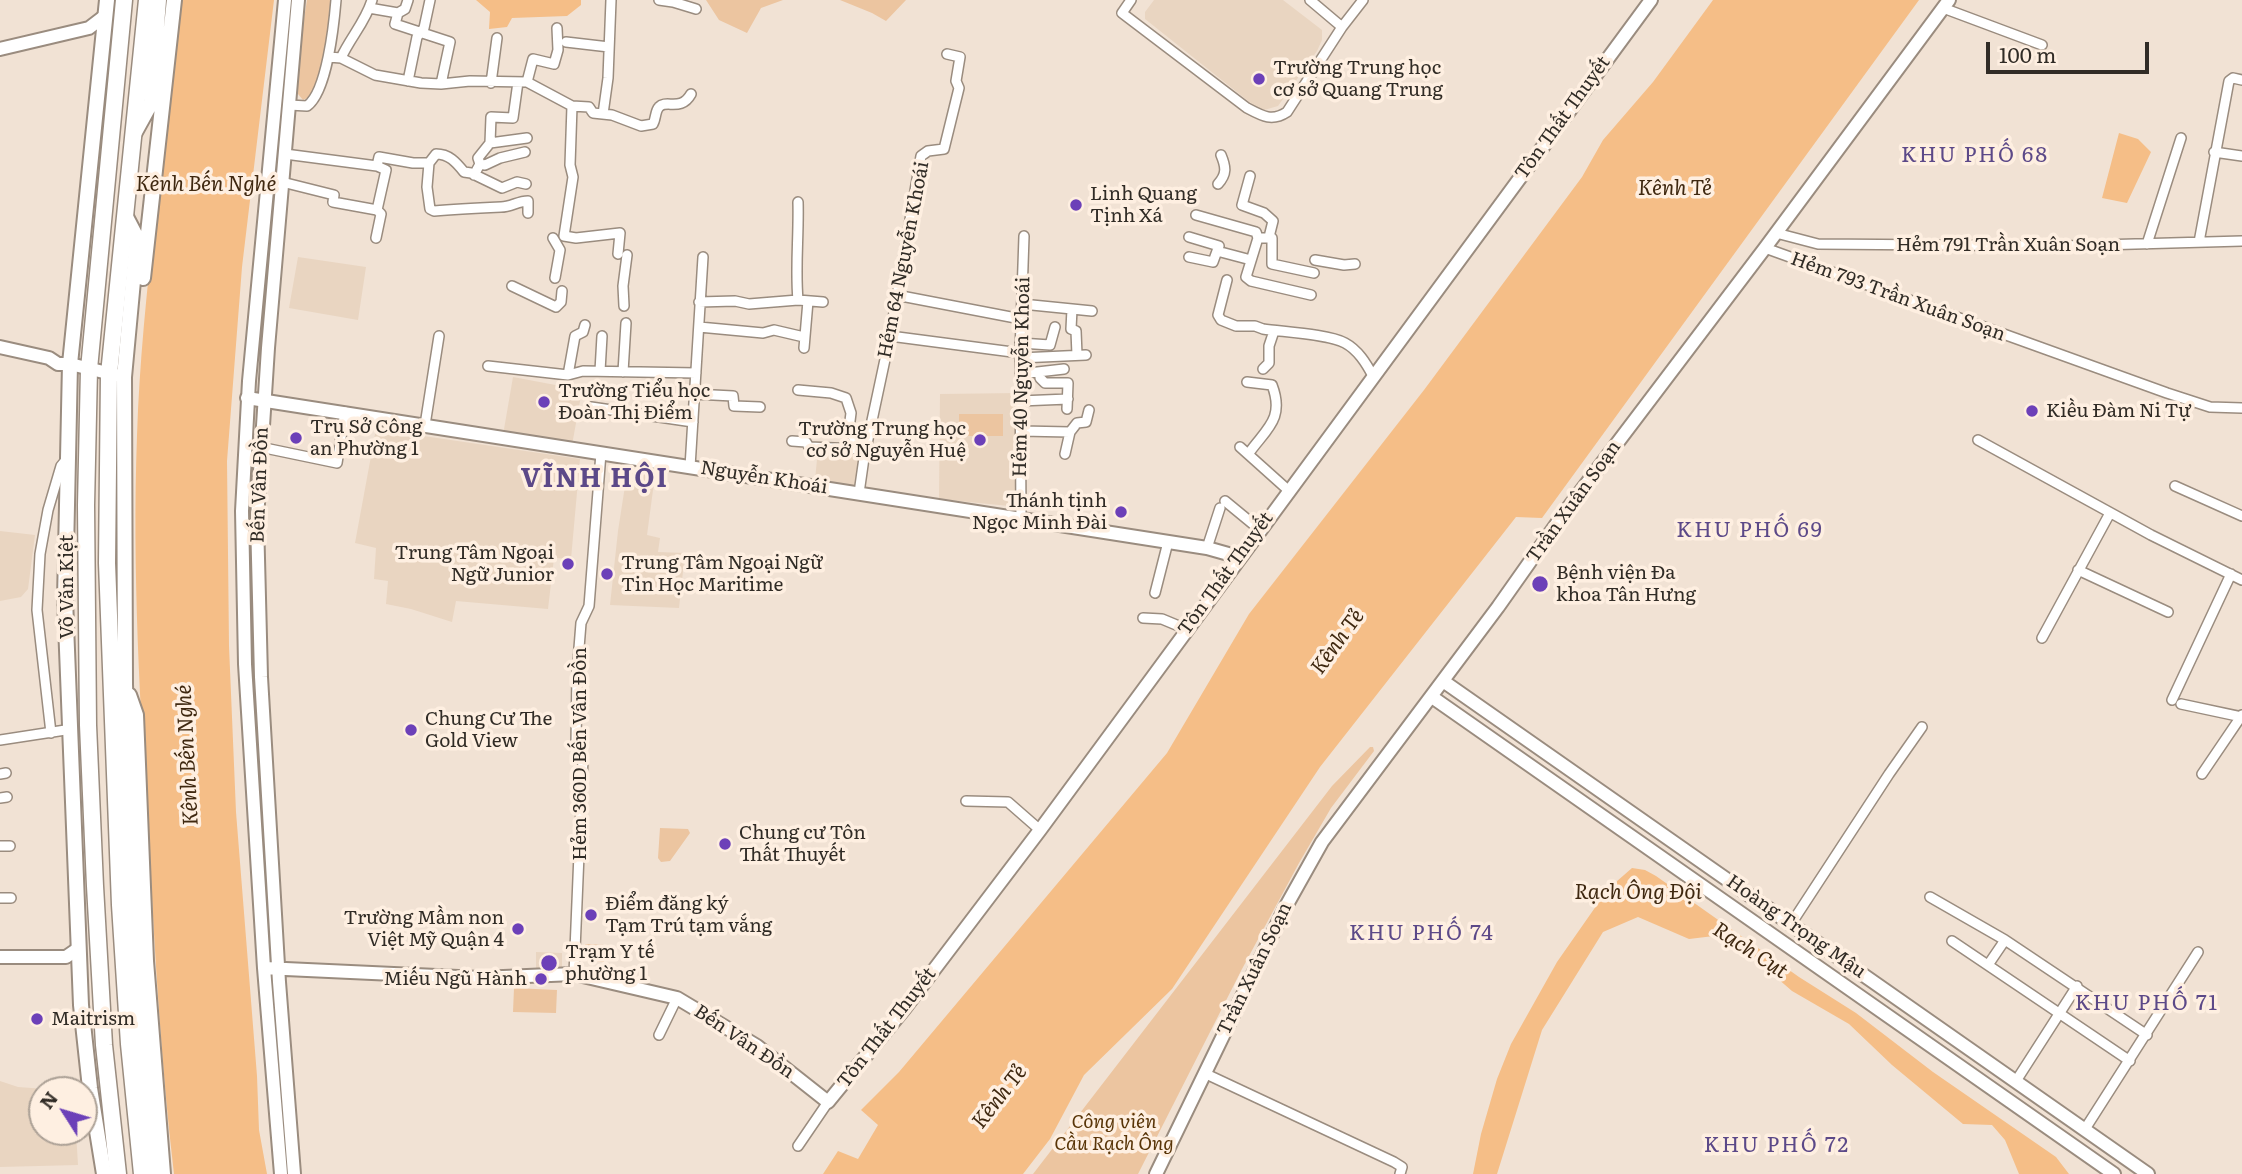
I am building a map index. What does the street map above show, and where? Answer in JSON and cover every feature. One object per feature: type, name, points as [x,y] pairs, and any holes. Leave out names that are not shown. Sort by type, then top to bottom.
[{"type":"highway","name":"Võ Văn Kiệt","points":[[118,1174],[100,995],[88,725],[86,505],[89,369],[124,0]]},
{"type":"highway","points":[[142,1174],[129,1044],[120,905],[107,563],[125,215],[147,0]]},
{"type":"main road","name":"Võ Văn Kiệt","points":[[104,1174],[87,1062],[80,969],[65,599],[70,364],[107,0]]},
{"type":"main road","points":[[135,132],[151,103],[159,0]]},
{"type":"main road","points":[[129,329],[139,311],[174,0]]},
{"type":"main road","name":"Bến Vân Đồn","points":[[281,1174],[264,968],[243,599],[242,511],[247,398],[285,0]]},
{"type":"main road","name":"Bến Vân Đồn","points":[[294,1174],[257,588],[260,447],[298,0]]},
{"type":"main road","name":"Tôn Thất Thuyết","points":[[828,1102],[905,1008],[1040,830],[1238,557],[1651,0]]},
{"type":"main road","name":"Trần Xuân Soạn","points":[[1156,1174],[1285,908],[1322,842],[1432,697],[1565,512],[1946,4]]},
{"type":"main road","points":[[0,50],[89,28],[106,15]]},
{"type":"main road","points":[[89,28],[104,41]]},
{"type":"main road","points":[[125,215],[137,238],[129,329],[116,375],[132,900],[152,1174]]},
{"type":"main road","points":[[0,347],[49,358],[58,364],[70,364],[116,375]]},
{"type":"main road","name":"Nguyễn Khoái","points":[[247,398],[1207,548],[1238,557]]},
{"type":"main road","name":"Hoàng Trọng Mậu","points":[[1443,681],[2148,1174]]},
{"type":"main road","points":[[125,684],[136,715],[146,961],[163,1174]]},
{"type":"main road","name":"Hoàng Trọng Mậu","points":[[1432,697],[2114,1174]]},
{"type":"main road","points":[[1616,825],[1627,809]]},
{"type":"main road","points":[[1780,940],[1791,924]]},
{"type":"main road","points":[[0,957],[66,957],[79,948]]},
{"type":"main road","points":[[66,957],[80,969]]},
{"type":"main road","name":"Bến Vân Đồn","points":[[264,968],[480,978],[574,974],[677,999],[757,1046],[828,1102]]},
{"type":"main road","points":[[1931,1046],[1943,1030]]},
{"type":"main road","points":[[2073,1146],[2085,1129]]},
{"type":"street","points":[[289,105],[307,106],[314,101],[329,57],[336,0]]},
{"type":"street","points":[[383,11],[385,0]]},
{"type":"street","points":[[341,58],[371,4],[383,11],[398,13],[405,9],[408,0]]},
{"type":"street","points":[[408,81],[417,37],[424,29],[430,0]]},
{"type":"street","points":[[603,114],[608,78],[611,0]]},
{"type":"street","points":[[659,0],[696,9]]},
{"type":"street","points":[[1131,0],[1122,13],[1247,108],[1265,117],[1277,118],[1287,113],[1342,27],[1363,0]]},
{"type":"street","points":[[1310,0],[1342,27]]},
{"type":"street","points":[[1946,4],[2042,45]]},
{"type":"street","points":[[398,13],[395,24],[450,42],[442,84]]},
{"type":"street","points":[[474,175],[480,164],[478,159],[490,143],[491,117],[513,118],[522,82],[533,59],[554,64],[558,50],[556,28]]},
{"type":"street","points":[[491,83],[497,38]]},
{"type":"street","points":[[566,42],[608,47]]},
{"type":"street","name":"Hẻm 64 Nguyễn Khoái","points":[[859,493],[861,454],[890,336],[921,156],[928,151],[944,149],[959,88],[956,81],[960,57],[947,54]]},
{"type":"street","points":[[329,57],[341,58],[375,75],[408,81],[442,84],[470,81],[522,82],[572,106],[589,107],[593,113],[641,126],[649,126],[657,119],[659,107],[680,104],[688,100],[691,94]]},
{"type":"street","points":[[2199,242],[2214,152],[2230,80],[2242,80]]},
{"type":"street","points":[[555,278],[560,250],[558,237],[573,177],[570,165],[572,106]]},
{"type":"street","points":[[490,143],[527,138]]},
{"type":"street","points":[[2147,244],[2181,138]]},
{"type":"street","points":[[480,164],[485,165],[499,158],[525,152]]},
{"type":"street","points":[[2214,152],[2242,156]]},
{"type":"street","points":[[285,154],[375,166],[386,170],[377,211]]},
{"type":"street","points":[[526,184],[517,182],[502,188],[464,172],[454,160],[443,154],[436,154],[429,163],[427,187],[430,209],[434,211],[476,206],[500,207],[528,201],[528,213]]},
{"type":"street","points":[[1218,184],[1225,176],[1226,170],[1221,155]]},
{"type":"street","points":[[375,166],[379,157],[429,163]]},
{"type":"street","points":[[1250,176],[1242,205],[1264,213],[1273,221],[1269,237]]},
{"type":"street","points":[[282,182],[334,195],[333,202],[377,211],[381,214],[376,238]]},
{"type":"street","points":[[798,202],[798,300]]},
{"type":"street","points":[[1196,215],[1256,232],[1258,238],[1246,277],[1251,281],[1311,295]]},
{"type":"street","points":[[558,237],[576,239],[620,233],[624,306]]},
{"type":"street","name":"Hẻm 791 Trần Xuân Soạn","points":[[1776,233],[1818,244],[2064,246],[2242,241]]},
{"type":"street","name":"Hẻm 40 Nguyễn Khoái","points":[[1021,519],[1020,351],[1024,236]]},
{"type":"street","points":[[1189,237],[1219,246],[1213,262],[1189,257]]},
{"type":"street","points":[[1258,238],[1269,237]]},
{"type":"street","points":[[1269,237],[1272,238],[1272,264],[1314,273]]},
{"type":"street","name":"Hẻm 793 Trần Xuân Soạn","points":[[1765,248],[2031,346],[2210,407],[2242,408]]},
{"type":"street","points":[[1217,251],[1251,260]]},
{"type":"street","points":[[690,467],[703,257]]},
{"type":"street","points":[[1315,260],[1354,264]]},
{"type":"street","points":[[1227,280],[1218,314],[1221,320],[1237,326],[1255,326],[1334,338],[1346,343],[1365,361],[1373,376]]},
{"type":"street","points":[[512,286],[556,307],[561,302],[562,292]]},
{"type":"street","points":[[896,295],[1021,319]]},
{"type":"street","points":[[804,348],[808,301]]},
{"type":"street","points":[[699,302],[823,302]]},
{"type":"street","points":[[1022,304],[1092,311]]},
{"type":"street","points":[[890,336],[1081,355],[1076,331],[1071,329],[1072,309]]},
{"type":"street","points":[[623,372],[626,323]]},
{"type":"street","points":[[568,375],[575,336],[583,332],[585,325]]},
{"type":"street","points":[[699,327],[763,333],[774,330],[804,337]]},
{"type":"street","points":[[1020,351],[1050,345],[1055,327]]},
{"type":"street","points":[[1263,369],[1269,363],[1269,346],[1274,331]]},
{"type":"street","points":[[425,425],[439,335]]},
{"type":"street","points":[[600,371],[602,336]]},
{"type":"street","points":[[488,366],[568,375],[583,371],[696,373]]},
{"type":"street","points":[[1020,374],[1064,369]]},
{"type":"street","points":[[1020,401],[1068,404],[1068,383],[1045,383],[1040,379],[1041,373]]},
{"type":"street","points":[[1247,382],[1272,385],[1277,403],[1269,429],[1249,453]]},
{"type":"street","points":[[798,390],[831,393],[846,398],[851,413],[849,429],[861,454]]},
{"type":"street","points":[[694,394],[733,396],[734,406],[760,407]]},
{"type":"street","points":[[591,407],[693,422]]},
{"type":"street","points":[[1065,454],[1070,432],[1077,423],[1086,422],[1089,410]]},
{"type":"street","points":[[260,447],[337,463],[345,412]]},
{"type":"street","points":[[1021,431],[1070,432]]},
{"type":"street","points":[[1978,440],[2110,513],[2242,580]]},
{"type":"street","points":[[792,441],[806,442],[809,447],[861,454]]},
{"type":"street","points":[[1240,447],[1288,490]]},
{"type":"street","name":"Hẻm 360D Bến Vân Đồn","points":[[574,974],[583,758],[576,745],[577,673],[581,623],[589,606],[601,453]]},
{"type":"street","points":[[51,733],[37,610],[48,510],[61,466],[68,458]]},
{"type":"street","points":[[2175,486],[2242,516]]},
{"type":"street","points":[[1207,548],[1222,505],[1259,529]]},
{"type":"street","points":[[2042,638],[2110,513]]},
{"type":"street","points":[[1155,593],[1168,542]]},
{"type":"street","points":[[2078,570],[2168,612]]},
{"type":"street","points":[[2202,774],[2242,716],[2177,702],[2231,574]]},
{"type":"street","points":[[1143,618],[1162,619],[1186,629]]},
{"type":"street","points":[[1791,924],[1922,727]]},
{"type":"street","points":[[0,740],[72,729]]},
{"type":"street","points":[[966,801],[1008,802],[1040,830]]},
{"type":"street","points":[[0,898],[11,898]]},
{"type":"street","points":[[1930,898],[2005,940],[2147,1035]]},
{"type":"street","points":[[1988,965],[2005,940]]},
{"type":"street","points":[[1952,941],[2130,1060]]},
{"type":"street","points":[[2085,1129],[2198,952]]},
{"type":"street","points":[[2016,1081],[2077,986]]},
{"type":"street","points":[[659,1035],[677,999]]},
{"type":"street","points":[[1204,1073],[1394,1162],[1402,1167],[1400,1174]]},
{"type":"street","name":"Tôn Thất Thuyết","points":[[799,1146],[828,1102]]},
{"type":"shaded area","name":"Trường Trung học cơ sở Quang Trung","points":[[1154,0],[1283,0],[1322,30],[1322,40],[1278,106],[1264,110],[1257,108],[1145,19],[1145,12]]},
{"type":"shaded area","points":[[298,257],[366,267],[358,320],[289,308]]},
{"type":"shaded area","name":"Trường Tiểu học Đoàn Thị Điểm","points":[[513,377],[582,390],[572,445],[503,435]]},
{"type":"shaded area","name":"Trường Trung học cơ sở Nguyễn Huệ","points":[[1019,393],[1019,507],[939,499],[940,394]]},
{"type":"shaded area","points":[[376,429],[580,459],[571,559],[554,558],[548,609],[456,601],[452,622],[386,604],[388,581],[374,579],[376,548],[355,543]]},
{"type":"shaded area","points":[[818,449],[859,452],[862,457],[859,486],[815,480]]},
{"type":"shaded area","points":[[627,473],[655,475],[647,535],[660,538],[658,552],[685,553],[679,608],[610,605]]},
{"type":"shaded area","points":[[0,531],[35,535],[28,589],[21,597],[0,601]]},
{"type":"shaded area","name":"Trạm Y tế phường 1","points":[[536,952],[562,953],[562,970],[536,969]]},
{"type":"shaded area","points":[[0,1081],[28,1088],[28,1146],[77,1146],[78,1165],[0,1167]]},
{"type":"green space","points":[[307,0],[334,0],[327,56],[314,95],[303,100],[293,88]]},
{"type":"green space","points":[[706,0],[783,0],[761,8],[747,33],[719,20]]},
{"type":"green space","points":[[840,0],[906,0],[886,21]]},
{"type":"green space","points":[[959,414],[1003,414],[1003,436],[959,436]]},
{"type":"green space","name":"Công viên Cầu Rạch Ông","points":[[1373,747],[1374,751],[1331,808],[1299,863],[1138,1174],[1033,1174],[1332,786]]},
{"type":"green space","points":[[660,828],[688,829],[690,833],[670,861],[661,862],[658,858]]},
{"type":"green space","points":[[585,944],[605,945],[604,962],[583,960]]},
{"type":"green space","points":[[514,988],[557,990],[556,1013],[513,1012]]},
{"type":"water","name":"Kênh Bến Nghé","points":[[181,0],[274,0],[242,267],[227,461],[229,646],[236,812],[259,1130],[267,1174],[174,1174],[165,1092],[140,691],[136,487],[144,327]]},
{"type":"water","points":[[476,0],[581,0],[581,5],[567,16],[512,18],[507,27],[489,29],[490,12]]},
{"type":"water","name":"Kênh Tẻ","points":[[1713,0],[1919,0],[1542,518],[1516,517],[1320,767],[1172,989],[1084,1075],[1050,1139],[1023,1174],[823,1174],[838,1151],[858,1159],[878,1125],[861,1110],[899,1072],[1167,753],[1249,614],[1424,390],[1582,177],[1603,140],[1653,82]]},
{"type":"water","points":[[2119,133],[2138,139],[2151,152],[2127,203],[2102,198]]},
{"type":"water","name":"Rạch Ông Đội","points":[[1632,868],[1645,870],[1656,876],[1799,977],[1856,1013],[1933,1072],[2056,1157],[2069,1174],[2019,1174],[2005,1140],[1992,1125],[1963,1124],[1892,1065],[1849,1024],[1792,991],[1746,951],[1714,936],[1689,939],[1638,917],[1603,932],[1542,1030],[1497,1174],[1473,1174],[1497,1079],[1511,1044],[1557,962],[1608,889]]},
{"type":"place","name":"Trường Trung học cơ sở Quang Trung","points":[[1259,79]]},
{"type":"place","name":"Linh Quang Tịnh Xá","points":[[1076,205]]},
{"type":"place","name":"Trường Tiểu học Đoàn Thị Điểm","points":[[544,402]]},
{"type":"place","name":"Kiều Đàm Ni Tự","points":[[2032,411]]},
{"type":"place","name":"Trụ Sở Công an Phường 1","points":[[296,438]]},
{"type":"place","name":"Trường Trung học cơ sở Nguyễn Huệ","points":[[980,440]]},
{"type":"place","name":"Thánh tịnh Ngọc Minh Đài","points":[[1121,512]]},
{"type":"place","name":"Trung Tâm Ngoại Ngữ Junior","points":[[568,564]]},
{"type":"place","name":"Trung Tâm Ngoại Ngữ Tin Học Maritime","points":[[607,574]]},
{"type":"place","name":"Bệnh viện Đa khoa Tân Hưng","points":[[1540,584]]},
{"type":"place","name":"Chung Cư The Gold View","points":[[411,730]]},
{"type":"place","name":"Chung cư Tôn Thất Thuyết","points":[[725,844]]},
{"type":"place","name":"Điểm đăng ký Tạm Trú tạm vắng","points":[[591,915]]},
{"type":"place","name":"Trường Mầm non Việt Mỹ Quận 4","points":[[518,929]]},
{"type":"place","name":"Trạm Y tế phường 1","points":[[549,963]]},
{"type":"place","name":"Miếu Ngũ Hành","points":[[541,979]]},
{"type":"place","name":"Maitrism","points":[[37,1019]]},
{"type":"district","name":"KHU PHỐ 68","points":[[1975,156]]},
{"type":"district","name":"VĨNH HỘI","points":[[595,479]]},
{"type":"district","name":"KHU PHỐ 69","points":[[1750,531]]},
{"type":"district","name":"KHU PHỐ 74","points":[[1422,934]]},
{"type":"district","name":"KHU PHỐ 71","points":[[2147,1004]]},
{"type":"district","name":"KHU PHỐ 72","points":[[1777,1146]]},
{"type":"water label","name":"Rạch Cụt","points":[[1750,951]]}]
